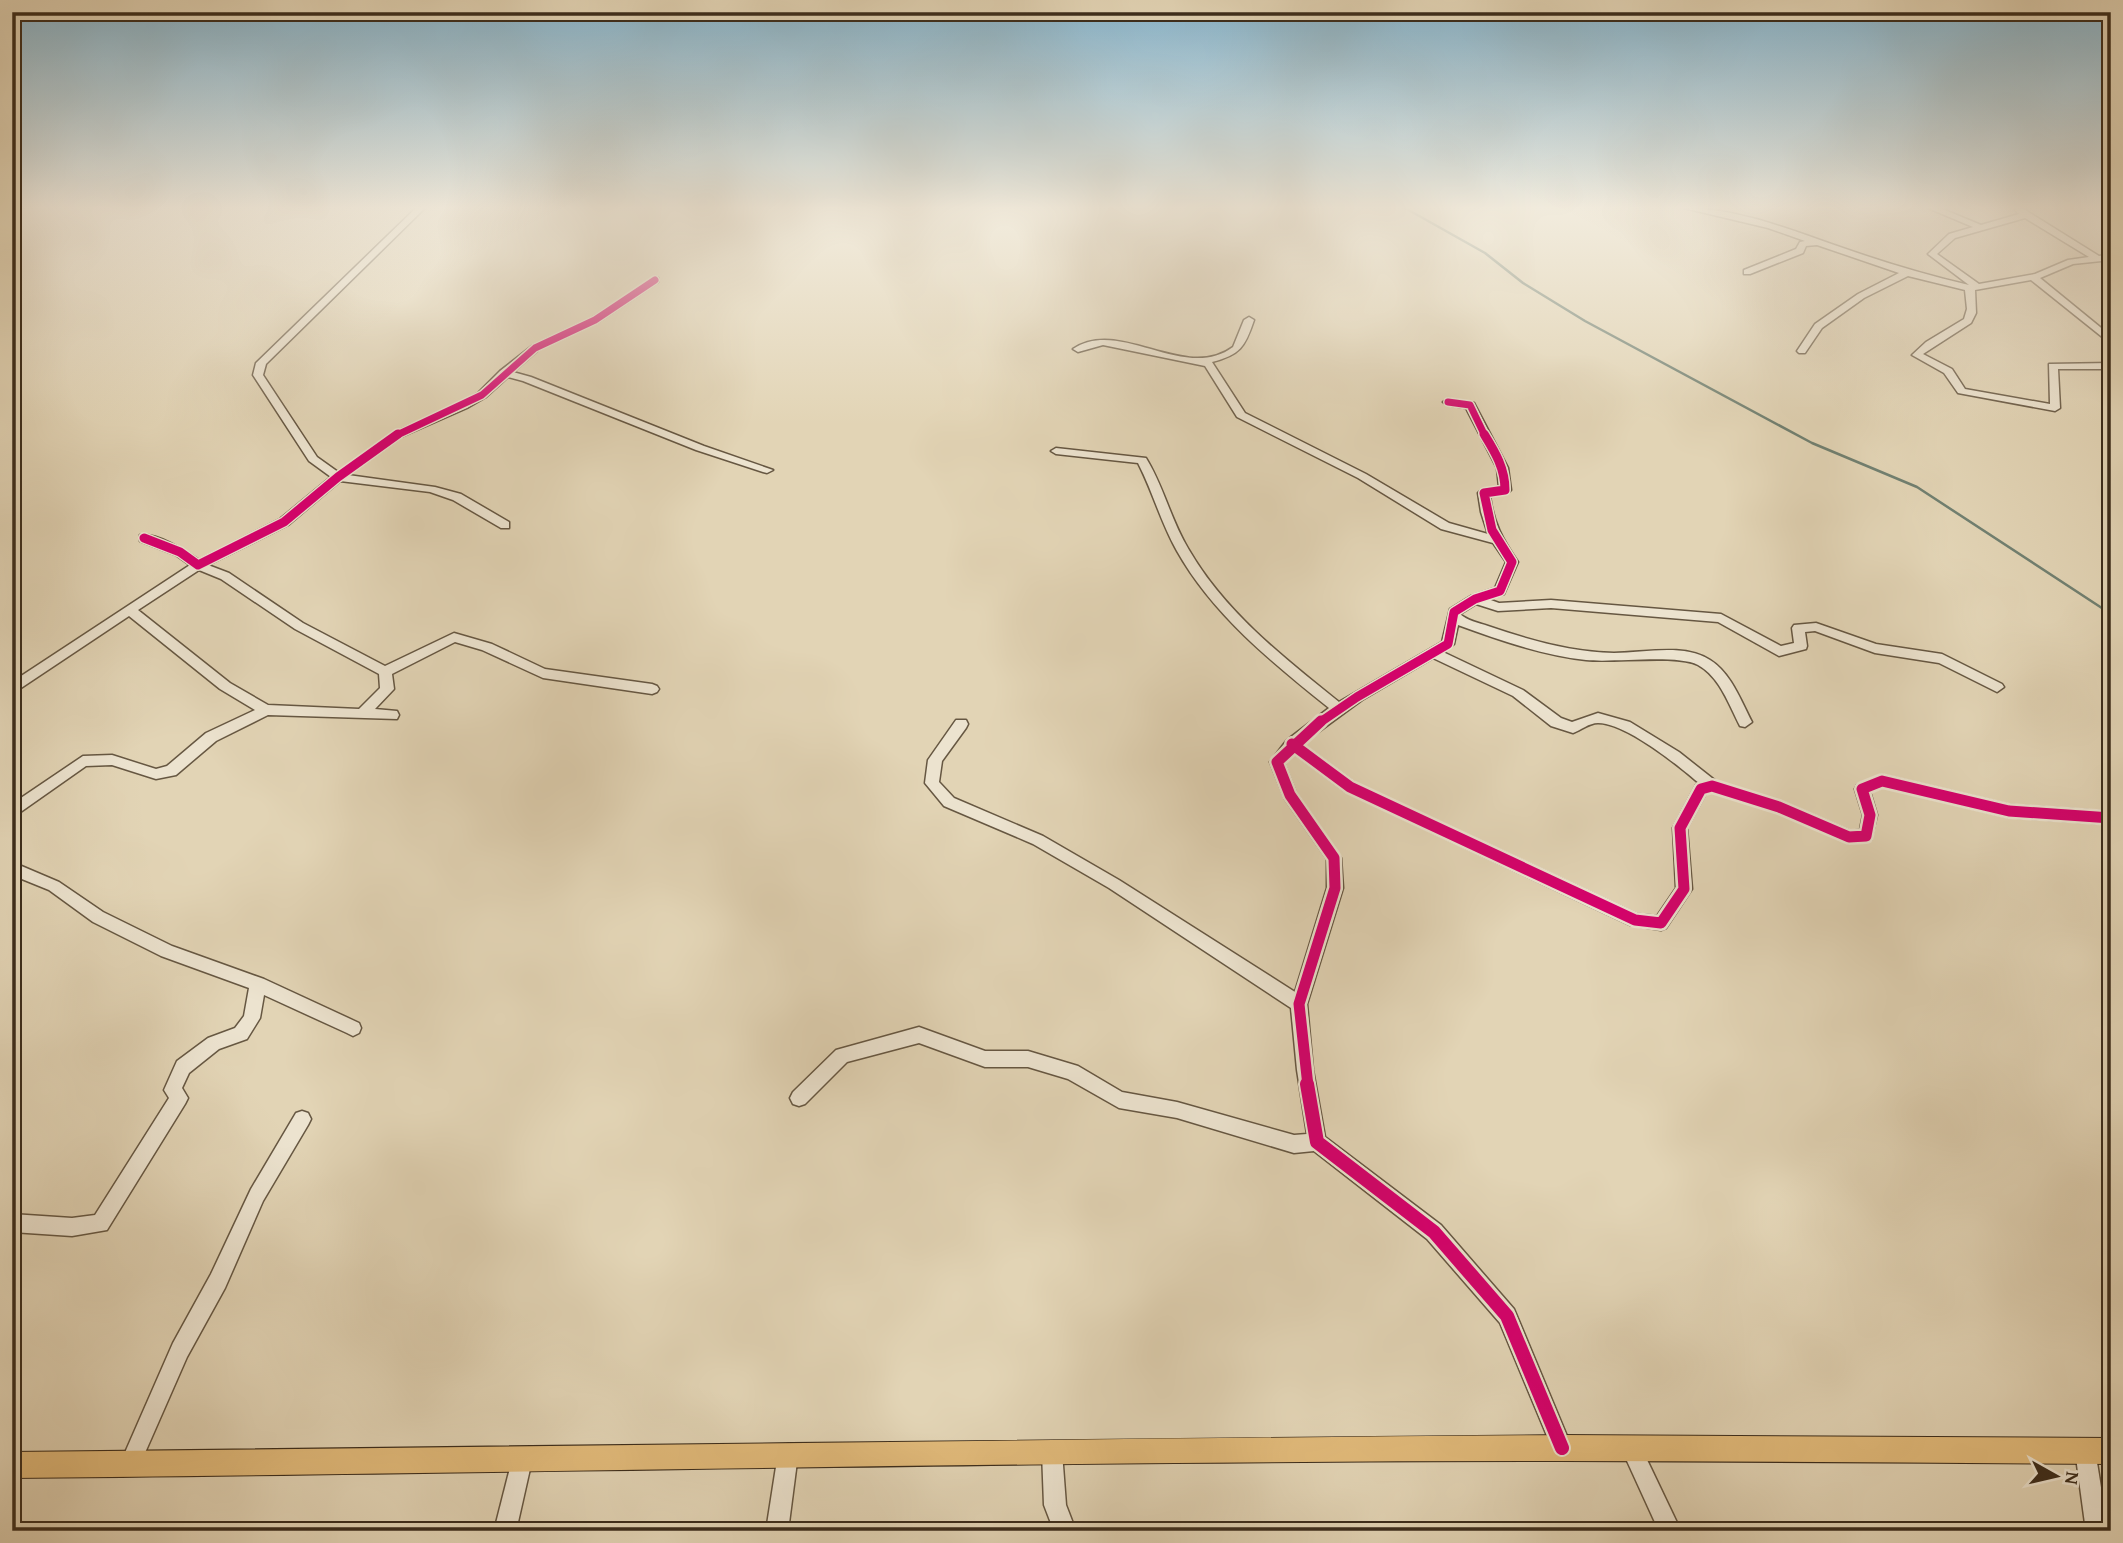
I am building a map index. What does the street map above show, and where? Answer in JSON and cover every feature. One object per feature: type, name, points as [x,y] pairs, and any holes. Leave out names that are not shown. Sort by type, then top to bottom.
[{"type":"main road","points":[[12,1465],[522,1460],[788,1454],[1562,1448],[2098,1450]]},
{"type":"street","points":[[348,280],[258,369],[263,384],[313,459],[338,477],[432,489],[457,497],[505,525]]},
{"type":"street","points":[[12,689],[198,565],[284,522],[338,477],[397,435],[482,395],[535,348],[595,320],[655,280]]},
{"type":"street","points":[[1802,351],[1818,326],[1861,296],[1893,280]]},
{"type":"street","points":[[1939,280],[1975,288],[2016,280]]},
{"type":"street","points":[[1965,280],[1975,288]]},
{"type":"street","points":[[2036,280],[2111,341]]},
{"type":"street","points":[[1975,288],[1971,315],[1966,323],[1940,337],[1917,355],[1948,370],[1962,391],[2054,408],[2053,366],[2111,366]]},
{"type":"street","points":[[1249,320],[1241,346],[1229,355],[1206,361],[1241,415],[1362,476],[1445,526],[1494,540]]},
{"type":"street","points":[[1078,349],[1103,342],[1208,364]]},
{"type":"street","points":[[505,373],[527,379],[700,448],[767,470]]},
{"type":"street","points":[[1317,1142],[1305,1070],[1299,1004],[1335,888],[1334,858],[1290,795],[1277,762],[1292,744],[1351,700],[1448,644],[1454,612],[1475,598],[1500,591],[1508,575],[1512,562],[1494,540],[1486,513],[1484,493],[1505,490],[1506,479],[1475,424],[1470,405],[1448,402]]},
{"type":"street","points":[[1056,451],[1142,460],[1169,526],[1214,593],[1250,636],[1341,710]]},
{"type":"street","points":[[144,538],[180,552],[198,565],[225,576],[299,626],[385,672]]},
{"type":"street","points":[[1475,598],[1498,607],[1562,605],[1721,618],[1779,651],[1801,646],[1798,628],[1816,627],[1875,648],[1942,659],[1997,687]]},
{"type":"street","points":[[129,610],[225,685],[266,710]]},
{"type":"street","points":[[1453,618],[1530,643],[1601,657],[1696,659],[1710,667],[1726,687],[1745,722]]},
{"type":"street","points":[[385,672],[454,636],[487,647],[543,673],[652,689]]},
{"type":"street","points":[[1433,653],[1518,693],[1556,722],[1573,728],[1594,717],[1606,718],[1687,766],[1712,786],[1779,807],[1849,837],[1866,836],[1870,815],[1862,789],[1882,781],[2009,811],[2111,818]]},
{"type":"street","points":[[362,714],[387,689],[385,672]]},
{"type":"street","points":[[12,812],[83,761],[112,761],[156,774],[171,771],[211,737],[266,710],[392,715]]},
{"type":"street","points":[[961,724],[935,760],[932,783],[949,802],[1038,839],[1114,884],[1299,1004]]},
{"type":"street","points":[[1292,744],[1350,787],[1635,920],[1661,923],[1684,889],[1680,828],[1701,789],[1712,786]]},
{"type":"street","points":[[12,868],[54,886],[97,917],[167,951],[258,984],[353,1028]]},
{"type":"street","points":[[12,1223],[72,1227],[100,1223],[179,1098],[173,1090],[183,1067],[214,1043],[241,1034],[253,1018],[258,984]]},
{"type":"street","points":[[799,1098],[842,1056],[919,1035],[985,1059],[1028,1059],[1072,1072],[1119,1100],[1177,1110],[1294,1144],[1317,1142],[1434,1232],[1507,1316],[1562,1448]]},
{"type":"street","points":[[130,1464],[180,1350],[218,1282],[257,1195],[302,1119]]},
{"type":"street","points":[[1632,1450],[1670,1531]]},
{"type":"street","points":[[2097,1531],[2098,1450]]},
{"type":"street","points":[[1052,1452],[1055,1505],[1065,1531]]},
{"type":"street","points":[[777,1531],[788,1454]]},
{"type":"street","points":[[505,1531],[522,1460]]},
{"type":"waterway","points":[[1519,280],[1585,321],[1812,443],[1917,487],[2111,614]]},
{"type":"cycle path","points":[[144,538],[180,552],[198,565],[284,522],[338,477],[397,435],[482,395],[535,348],[595,320],[655,280]]},
{"type":"cycle path","points":[[1448,402],[1470,405],[1498,458],[1505,479],[1505,490],[1484,493],[1485,503],[1495,538],[1512,562],[1500,591],[1475,599],[1454,612],[1448,644],[1380,682],[1334,712],[1313,727],[1277,762],[1290,795],[1334,858],[1335,888],[1299,1004],[1305,1070],[1317,1142],[1434,1232],[1507,1316],[1562,1448]]},
{"type":"cycle path","points":[[1292,744],[1350,787],[1635,920],[1661,923],[1684,889],[1680,828],[1701,789],[1712,786],[1779,807],[1849,837],[1866,836],[1870,815],[1862,789],[1882,781],[2009,811],[2111,818]]}]
